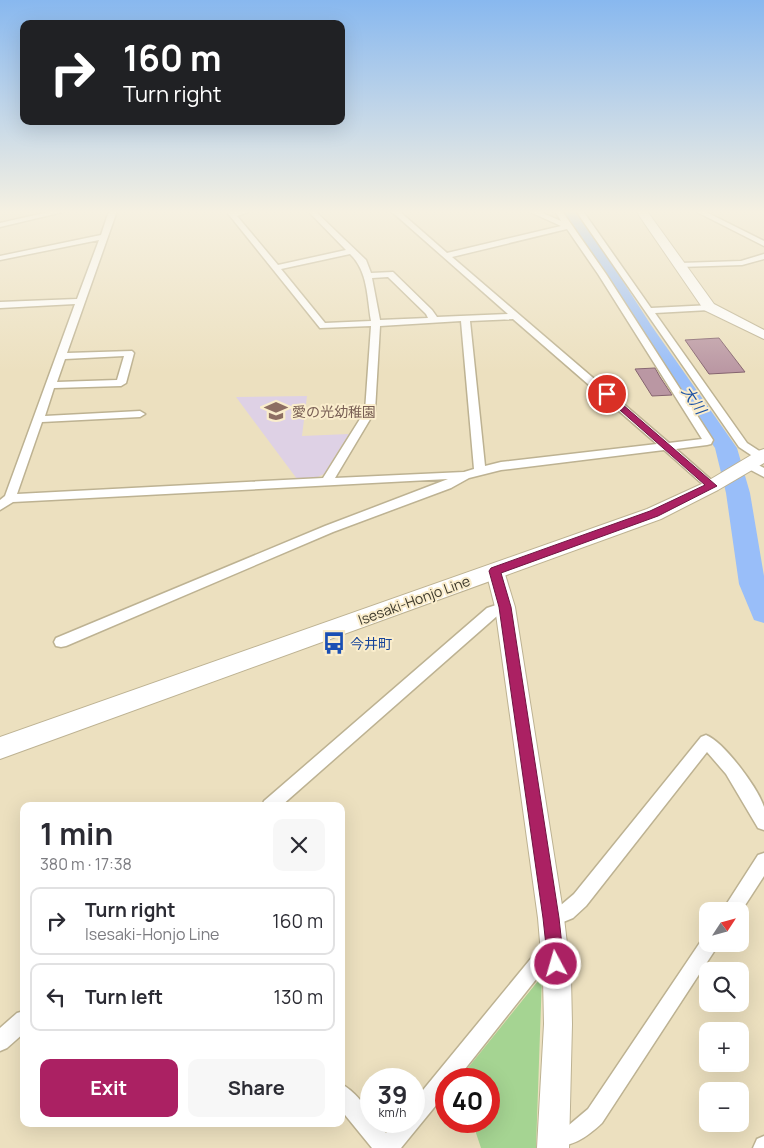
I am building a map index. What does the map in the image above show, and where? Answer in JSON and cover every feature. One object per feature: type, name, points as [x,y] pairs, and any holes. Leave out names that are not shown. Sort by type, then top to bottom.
[{"type":"main road","name":"Isesaki-Honjo Line","points":[[0,748],[654,514],[757,463]]},
{"type":"street","points":[[0,506],[10,498],[94,265]]},
{"type":"street","points":[[273,265],[324,326],[516,316]]},
{"type":"street","points":[[276,268],[291,265]]},
{"type":"street","points":[[327,481],[370,411],[376,323],[368,276],[364,265]]},
{"type":"street","points":[[455,265],[668,446],[718,483]]},
{"type":"street","points":[[10,498],[465,475],[501,466],[707,442],[708,440],[594,265]]},
{"type":"street","points":[[617,265],[757,463]]},
{"type":"street","points":[[680,265],[693,265]]},
{"type":"street","points":[[680,265],[709,307],[764,335]]},
{"type":"street","points":[[368,276],[390,274],[429,312],[434,320]]},
{"type":"street","points":[[0,305],[81,301]]},
{"type":"street","points":[[649,311],[709,307]]},
{"type":"street","points":[[465,320],[480,471]]},
{"type":"street","points":[[51,385],[121,383],[129,353],[62,356]]},
{"type":"street","points":[[39,418],[140,414]]},
{"type":"street","points":[[61,642],[329,529],[447,485],[465,475]]},
{"type":"street","points":[[495,571],[505,607],[551,918],[558,978],[554,1144],[575,1134],[595,1116],[704,952]]},
{"type":"street","points":[[275,802],[492,612],[505,607]]},
{"type":"street","points":[[551,918],[567,912],[580,900],[706,742],[717,750],[726,762],[764,822]]},
{"type":"street","points":[[736,902],[764,861]]},
{"type":"street","points":[[425,1103],[539,962],[554,949]]},
{"type":"street","points":[[0,1040],[20,1023]]},
{"type":"street","points":[[345,1099],[387,1148],[400,1133]]},
{"type":"shaded area","points":[[307,396],[302,436],[349,434],[324,474],[318,477],[297,479],[236,397]]},
{"type":"green space","points":[[542,976],[536,1148],[481,1148],[476,1133],[500,1133],[500,1068],[468,1068]]},
{"type":"building","points":[[719,338],[745,372],[709,374],[685,340]]},
{"type":"building","points":[[655,368],[672,395],[652,396],[635,369]]},
{"type":"waterway","name":"大川","points":[[604,265],[642,326],[726,448],[738,493],[752,584],[764,612]]},
{"type":"place","name":"愛の光幼稚園","points":[[276,411]]},
{"type":"place","name":"今井町","points":[[334,643]]},
{"type":"route","points":[[556,964],[551,918],[505,607],[495,571],[654,514],[712,486],[607,394]]}]
